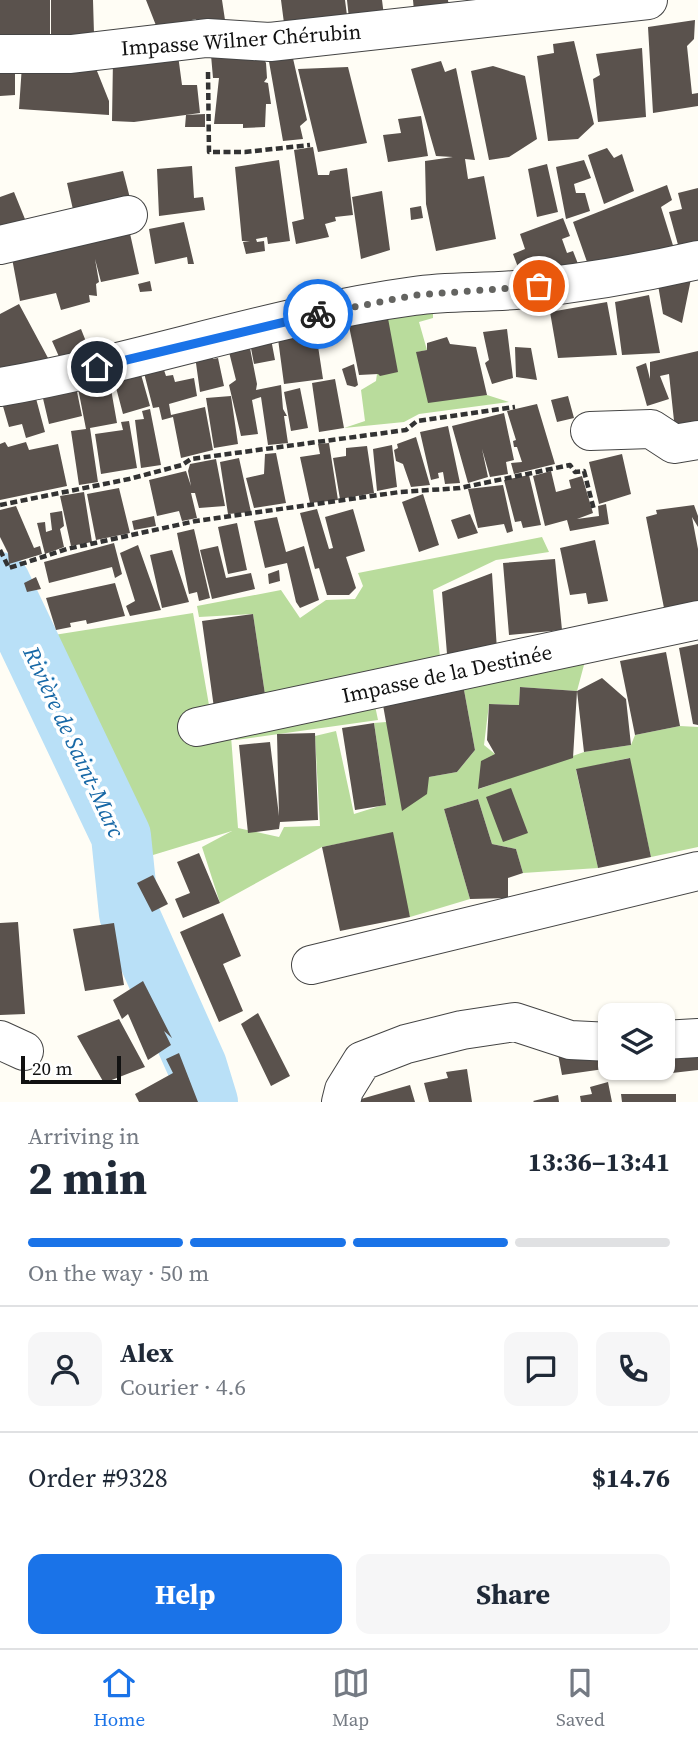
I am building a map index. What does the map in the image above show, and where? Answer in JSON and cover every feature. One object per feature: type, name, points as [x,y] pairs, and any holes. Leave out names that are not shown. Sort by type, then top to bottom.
[{"type":"street","name":"Impasse Wilner Chérubin","points":[[0,54],[71,54],[207,38],[270,42],[648,0]]},
{"type":"street","points":[[0,245],[128,215]]},
{"type":"street","points":[[0,387],[52,378],[342,309],[416,295],[515,290],[659,269],[698,260]]},
{"type":"street","points":[[590,431],[651,429],[674,444],[698,440]]},
{"type":"street","name":"Impasse de la Destinée","points":[[197,727],[698,620]]},
{"type":"street","points":[[311,965],[698,871]]},
{"type":"street","points":[[341,1102],[344,1090],[362,1061],[406,1044],[462,1030],[515,1022],[570,1040],[598,1041]]},
{"type":"street","points":[[675,1039],[698,1038]]},
{"type":"path","points":[[207,38],[209,152],[245,152],[310,145]]},
{"type":"path","points":[[0,505],[129,479],[182,465],[191,459],[406,430],[417,421],[514,407]]},
{"type":"path","points":[[0,550],[9,568],[68,549],[196,521],[400,492],[460,488],[570,465],[575,472],[584,471],[594,510]]},
{"type":"green space","points":[[387,301],[433,310],[433,318],[419,322],[427,350],[417,352],[487,395],[509,402],[419,414],[404,422],[344,428],[365,421],[361,390],[376,381]]},
{"type":"green space","points":[[542,537],[549,552],[496,560],[433,590],[440,657],[266,701],[253,614],[199,617],[197,606],[281,590],[300,618],[326,600],[355,599],[363,586],[358,573]]},
{"type":"green space","points":[[193,613],[210,711],[373,696],[378,720],[236,740],[231,736],[238,828],[279,837],[284,827],[320,826],[315,736],[336,731],[354,814],[386,804],[374,723],[386,722],[429,777],[457,772],[475,750],[462,679],[588,650],[577,691],[520,687],[519,705],[489,704],[484,745],[495,754],[479,789],[584,752],[631,745],[635,735],[680,726],[698,727],[698,847],[651,857],[629,758],[576,770],[598,868],[523,873],[516,849],[492,844],[478,799],[444,809],[470,899],[410,917],[387,834],[322,847],[220,903],[202,847],[232,831],[130,862],[128,834],[35,638]]},
{"type":"building","points":[[0,0],[50,0],[50,38],[0,39]]},
{"type":"building","points":[[51,0],[93,0],[94,34],[51,41]]},
{"type":"building","points":[[146,0],[222,0],[225,20],[198,25],[196,19],[157,28]]},
{"type":"building","points":[[281,0],[345,0],[349,31],[285,31]]},
{"type":"building","points":[[347,0],[382,0],[385,24],[350,28]]},
{"type":"building","points":[[413,0],[448,0],[451,21],[415,22]]},
{"type":"building","points":[[695,20],[694,39],[687,46],[692,94],[698,93],[698,106],[653,113],[648,27]]},
{"type":"building","points":[[574,41],[594,124],[578,139],[548,141],[537,56],[554,53],[553,44]]},
{"type":"building","points":[[642,48],[646,117],[598,122],[593,79],[600,75],[596,54]]},
{"type":"building","points":[[292,54],[307,120],[300,126],[303,139],[283,141],[268,56]]},
{"type":"building","points":[[178,55],[182,85],[197,85],[200,113],[134,122],[112,121],[113,59]]},
{"type":"building","points":[[211,55],[262,56],[266,63],[267,78],[264,82],[268,83],[271,104],[266,104],[265,127],[243,128],[243,124],[214,124],[219,78],[213,78]]},
{"type":"building","points":[[441,61],[445,72],[456,68],[475,160],[465,159],[468,179],[484,176],[496,239],[436,251],[426,204],[425,161],[453,157],[436,156],[411,69]]},
{"type":"building","points":[[0,64],[15,64],[15,95],[0,96]]},
{"type":"building","points":[[22,65],[95,66],[109,101],[109,115],[19,109]]},
{"type":"building","points":[[493,66],[525,76],[537,139],[509,157],[489,160],[471,71]]},
{"type":"building","points":[[348,67],[367,143],[318,152],[298,69]]},
{"type":"building","points":[[205,114],[205,127],[185,127],[186,115]]},
{"type":"building","points":[[421,116],[428,156],[388,162],[383,135],[401,133],[398,119]]},
{"type":"building","points":[[313,147],[318,175],[329,175],[330,171],[347,168],[353,215],[335,217],[336,221],[325,224],[329,237],[296,244],[292,222],[304,219],[294,150]]},
{"type":"building","points":[[607,148],[614,158],[622,154],[634,191],[604,204],[588,155]]},
{"type":"building","points":[[279,160],[290,241],[268,244],[267,237],[256,239],[257,242],[264,241],[265,251],[246,254],[243,242],[250,241],[242,241],[235,167]]},
{"type":"building","points":[[584,160],[591,178],[574,184],[576,193],[585,193],[590,211],[566,219],[556,167]]},
{"type":"building","points":[[547,164],[558,212],[537,217],[528,169]]},
{"type":"building","points":[[192,166],[194,198],[203,197],[205,210],[159,216],[157,169]]},
{"type":"building","points":[[123,171],[131,202],[74,214],[67,183]]},
{"type":"building","points":[[667,185],[672,200],[661,207],[676,255],[593,279],[573,222]]},
{"type":"building","points":[[698,188],[698,247],[680,252],[669,212],[682,209],[678,193]]},
{"type":"building","points":[[382,191],[390,250],[361,259],[352,197]]},
{"type":"building","points":[[14,192],[29,229],[0,237],[0,197]]},
{"type":"building","points":[[421,206],[423,218],[411,220],[410,208]]},
{"type":"building","points":[[563,218],[570,236],[562,239],[567,253],[573,251],[580,269],[524,283],[513,254],[525,249],[520,234]]},
{"type":"building","points":[[184,222],[194,264],[188,264],[187,257],[155,264],[149,229]]},
{"type":"building","points":[[129,229],[139,274],[101,282],[95,259],[99,282],[96,284],[97,296],[89,295],[90,302],[61,310],[56,293],[20,301],[11,253]]},
{"type":"building","points":[[692,274],[682,323],[663,314],[658,285]]},
{"type":"building","points":[[150,281],[152,291],[140,292],[138,284]]},
{"type":"building","points":[[649,295],[660,353],[622,355],[615,302]]},
{"type":"building","points":[[607,302],[617,355],[558,358],[550,312]]},
{"type":"building","points":[[19,304],[55,371],[0,383],[0,314]]},
{"type":"building","points":[[387,313],[398,372],[380,376],[359,375],[349,326]]},
{"type":"building","points":[[81,329],[93,359],[65,370],[52,341]]},
{"type":"building","points":[[507,329],[513,378],[492,384],[485,363],[489,360],[483,332]]},
{"type":"building","points":[[316,333],[323,379],[284,384],[278,339]]},
{"type":"building","points":[[447,337],[450,344],[476,347],[487,395],[428,403],[416,352],[427,350],[427,343]]},
{"type":"building","points":[[271,339],[275,360],[254,364],[250,343]]},
{"type":"building","points":[[249,343],[256,390],[281,385],[283,409],[287,416],[284,416],[288,443],[268,445],[261,397],[252,400],[258,434],[241,436],[229,385],[236,380],[228,348]]},
{"type":"building","points":[[515,347],[531,348],[537,380],[516,377]]},
{"type":"building","points":[[698,351],[698,427],[675,430],[669,374],[660,376],[669,399],[647,406],[636,367],[646,363],[650,379],[650,362]]},
{"type":"building","points":[[211,352],[213,359],[218,358],[224,386],[200,392],[195,356]]},
{"type":"building","points":[[162,364],[166,376],[173,375],[175,382],[194,378],[197,396],[169,404],[171,415],[205,407],[213,450],[181,458],[173,417],[162,420],[159,407],[153,408],[143,369]]},
{"type":"building","points":[[354,364],[358,385],[355,387],[347,385],[342,369]]},
{"type":"building","points":[[140,371],[150,406],[123,414],[114,380]]},
{"type":"building","points":[[109,378],[117,423],[90,428],[98,482],[79,485],[71,431],[86,429],[77,383]]},
{"type":"building","points":[[335,379],[344,428],[319,432],[312,383]]},
{"type":"building","points":[[75,382],[82,416],[49,424],[41,390]]},
{"type":"building","points":[[300,388],[308,428],[291,431],[284,392]]},
{"type":"building","points":[[34,391],[45,432],[26,438],[22,424],[9,427],[0,396]]},
{"type":"building","points":[[231,396],[238,444],[214,448],[206,398]]},
{"type":"building","points":[[568,396],[574,418],[557,422],[551,400]]},
{"type":"building","points":[[537,404],[555,464],[514,474],[511,463],[522,462],[517,447],[514,447],[513,441],[516,440],[507,411]]},
{"type":"building","points":[[150,409],[161,465],[141,468],[135,420],[144,419],[142,411]]},
{"type":"building","points":[[504,413],[514,460],[506,462],[508,474],[490,477],[482,449],[488,477],[468,483],[452,426]]},
{"type":"building","points":[[129,421],[137,468],[101,474],[95,434],[123,430],[121,422]]},
{"type":"building","points":[[448,426],[460,483],[445,484],[443,472],[438,473],[439,478],[431,480],[420,432]]},
{"type":"building","points":[[416,437],[430,485],[411,487],[403,464],[396,461],[394,450],[398,448],[397,444]]},
{"type":"building","points":[[5,442],[8,447],[26,442],[29,450],[58,444],[67,486],[0,500],[0,444]]},
{"type":"building","points":[[329,443],[338,500],[310,503],[300,457],[320,454],[318,444]]},
{"type":"building","points":[[392,445],[397,487],[377,491],[373,449]]},
{"type":"building","points":[[367,446],[374,493],[340,499],[333,458],[346,456],[346,448]]},
{"type":"building","points":[[276,453],[286,503],[254,508],[246,478],[264,474],[265,454]]},
{"type":"building","points":[[622,454],[631,494],[599,504],[589,462]]},
{"type":"building","points":[[239,458],[251,512],[228,514],[220,462]]},
{"type":"building","points":[[216,459],[225,506],[199,508],[195,493],[191,493],[197,518],[182,521],[179,511],[157,516],[149,480],[186,471],[191,486],[188,471],[190,464]]},
{"type":"building","points":[[551,471],[556,492],[571,488],[569,480],[582,476],[593,513],[577,519],[599,516],[598,506],[606,504],[609,524],[570,531],[567,520],[545,526],[533,476]]},
{"type":"building","points":[[529,475],[541,525],[523,528],[521,521],[515,522],[504,480]]},
{"type":"building","points":[[503,485],[513,531],[507,533],[504,524],[478,528],[468,489]]},
{"type":"building","points":[[119,488],[130,533],[96,540],[87,494]]},
{"type":"building","points":[[84,492],[92,542],[71,546],[60,496]]},
{"type":"building","points":[[423,494],[439,545],[419,552],[402,502]]},
{"type":"building","points":[[694,505],[698,516],[698,527],[692,517],[698,549],[698,604],[665,613],[646,517],[657,514],[656,510]]},
{"type":"building","points":[[16,506],[34,548],[40,546],[42,554],[9,564],[8,553],[0,537],[0,510]]},
{"type":"building","points":[[317,509],[329,549],[333,548],[325,517],[353,509],[365,551],[346,557],[356,588],[349,595],[327,595],[319,568],[315,569],[300,513]]},
{"type":"building","points":[[62,511],[64,526],[60,529],[64,547],[45,554],[37,523],[45,522],[46,532],[52,530],[50,513]]},
{"type":"building","points":[[470,514],[478,533],[458,539],[451,520]]},
{"type":"building","points":[[154,516],[156,526],[134,530],[132,521]]},
{"type":"building","points":[[277,517],[286,552],[304,546],[319,600],[300,608],[296,602],[287,563],[265,568],[254,521]]},
{"type":"building","points":[[237,523],[247,570],[228,574],[218,527]]},
{"type":"building","points":[[194,529],[210,598],[199,601],[197,592],[189,594],[177,533]]},
{"type":"building","points":[[595,540],[608,601],[588,604],[586,593],[570,595],[560,548]]},
{"type":"building","points":[[114,543],[122,574],[115,578],[112,567],[49,583],[44,562]]},
{"type":"building","points":[[138,545],[161,610],[130,616],[126,606],[135,601],[120,553]]},
{"type":"building","points":[[218,546],[226,578],[251,573],[255,589],[212,599],[200,550]]},
{"type":"building","points":[[172,550],[189,602],[162,608],[150,555]]},
{"type":"building","points":[[555,559],[562,630],[509,635],[503,563]]},
{"type":"building","points":[[279,570],[280,581],[269,584],[268,574]]},
{"type":"building","points":[[492,573],[497,650],[447,654],[442,592]]},
{"type":"building","points":[[36,577],[41,589],[27,592],[24,583]]},
{"type":"building","points":[[115,583],[125,616],[87,624],[86,620],[70,623],[71,627],[56,630],[46,598]]},
{"type":"building","points":[[253,614],[266,701],[214,708],[202,621]]},
{"type":"building","points":[[698,644],[698,725],[693,724],[679,648]]},
{"type":"building","points":[[666,652],[680,726],[635,735],[620,661]]},
{"type":"building","points":[[602,678],[626,699],[631,745],[584,752],[577,691]]},
{"type":"building","points":[[462,679],[475,750],[457,772],[429,777],[427,794],[402,811],[381,694]]},
{"type":"building","points":[[520,687],[577,691],[573,758],[478,789],[481,761],[495,754],[487,740],[489,704],[519,705]]},
{"type":"building","points":[[374,723],[386,805],[355,810],[342,728]]},
{"type":"building","points":[[315,733],[318,820],[280,822],[279,829],[248,833],[239,745],[270,742],[279,816],[277,734]]},
{"type":"building","points":[[630,758],[651,857],[598,868],[576,769]]},
{"type":"building","points":[[511,788],[528,833],[503,842],[486,797]]},
{"type":"building","points":[[478,799],[492,844],[516,849],[523,873],[508,878],[508,898],[470,899],[444,809]]},
{"type":"building","points":[[393,832],[410,917],[340,931],[322,847]]},
{"type":"building","points":[[199,853],[220,903],[183,918],[175,899],[190,893],[177,862]]},
{"type":"building","points":[[153,875],[168,904],[152,912],[137,883]]},
{"type":"building","points":[[223,913],[241,956],[223,964],[243,1011],[219,1022],[180,932]]},
{"type":"building","points":[[18,922],[25,1014],[0,1015],[0,923]]},
{"type":"building","points":[[114,923],[124,985],[85,991],[73,929]]},
{"type":"building","points":[[143,981],[172,1038],[164,1031],[171,1045],[148,1060],[128,1014],[122,1019],[113,1000]]},
{"type":"building","points":[[258,1013],[290,1076],[271,1086],[241,1024]]},
{"type":"building","points":[[119,1019],[145,1067],[104,1083],[77,1036]]},
{"type":"building","points":[[698,1022],[698,1070],[675,1073],[675,1026]]},
{"type":"building","points":[[598,1043],[598,1070],[562,1075],[557,1049]]},
{"type":"building","points":[[179,1053],[198,1102],[139,1102],[135,1094],[173,1073],[166,1059]]},
{"type":"building","points":[[467,1069],[472,1102],[429,1102],[424,1083],[448,1078],[446,1072]]},
{"type":"building","points":[[608,1082],[612,1102],[581,1102],[580,1096],[592,1094],[590,1087]]},
{"type":"building","points":[[410,1085],[415,1102],[354,1102],[354,1101]]},
{"type":"building","points":[[621,1094],[676,1094],[676,1102],[622,1102]]},
{"type":"building","points":[[558,1095],[559,1102],[533,1101]]},
{"type":"waterway","name":"Rivière de Saint-Marc","points":[[0,582],[121,836],[129,914],[197,1066],[208,1102]]},
{"type":"way so far","points":[[318,314],[416,295],[515,290],[539,286]]},
{"type":"route","points":[[97,367],[318,314]]}]
